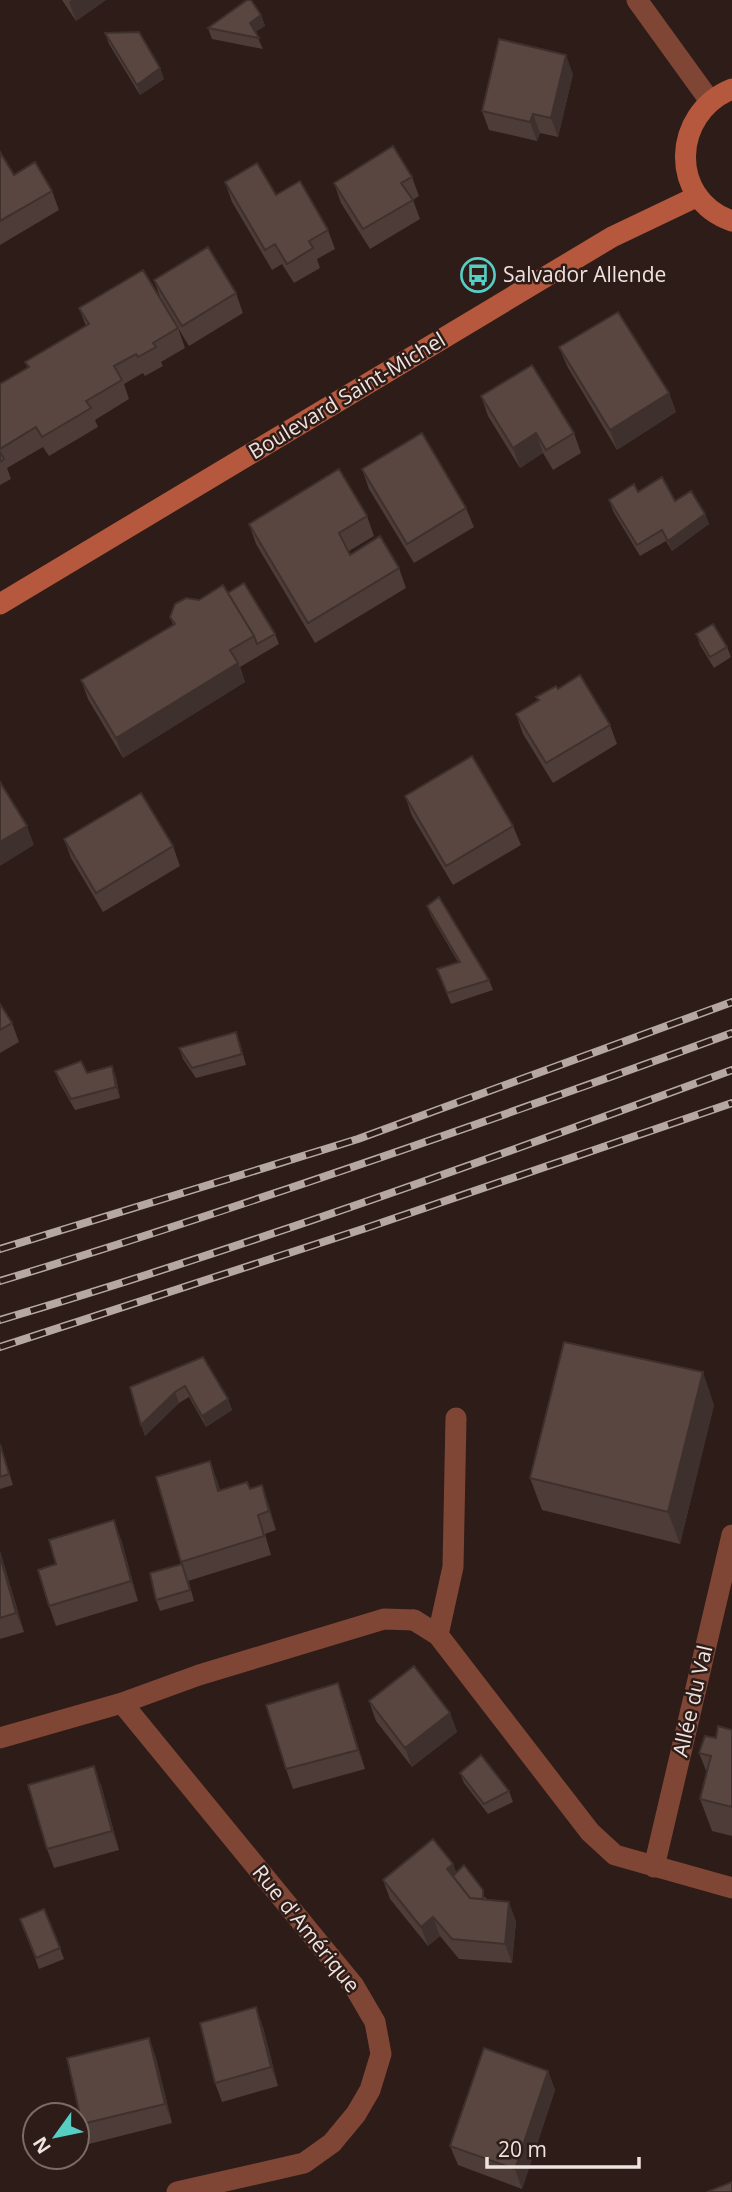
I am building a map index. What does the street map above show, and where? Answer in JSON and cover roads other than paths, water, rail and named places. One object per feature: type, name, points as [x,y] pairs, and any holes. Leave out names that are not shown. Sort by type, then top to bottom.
[{"type":"street","points":[[637,0],[710,101]]},
{"type":"street","points":[[732,89],[710,101],[698,114],[690,129],[685,162],[689,179],[698,196],[711,209],[732,221]]},
{"type":"street","name":"Boulevard Saint-Michel","points":[[0,604],[612,237],[698,196]]},
{"type":"street","points":[[438,1635],[453,1567],[456,1418]]},
{"type":"street","name":"Allée du Val","points":[[654,1867],[732,1535]]},
{"type":"street","points":[[0,1738],[122,1703],[199,1675],[384,1619],[414,1620],[438,1635],[590,1832],[615,1855],[732,1888]]},
{"type":"street","name":"Rue d'Amérique","points":[[122,1703],[354,1986],[374,2022],[381,2054],[370,2090],[356,2114],[332,2143],[304,2163],[177,2192]]},
{"type":"railway","points":[[0,1249],[358,1139],[732,1002]]},
{"type":"railway","points":[[0,1281],[368,1162],[732,1033]]},
{"type":"railway","points":[[0,1320],[276,1232],[732,1070]]},
{"type":"railway","points":[[0,1347],[366,1228],[732,1103]]},
{"type":"place","name":"Salvador Allende","points":[[478,275]]}]
